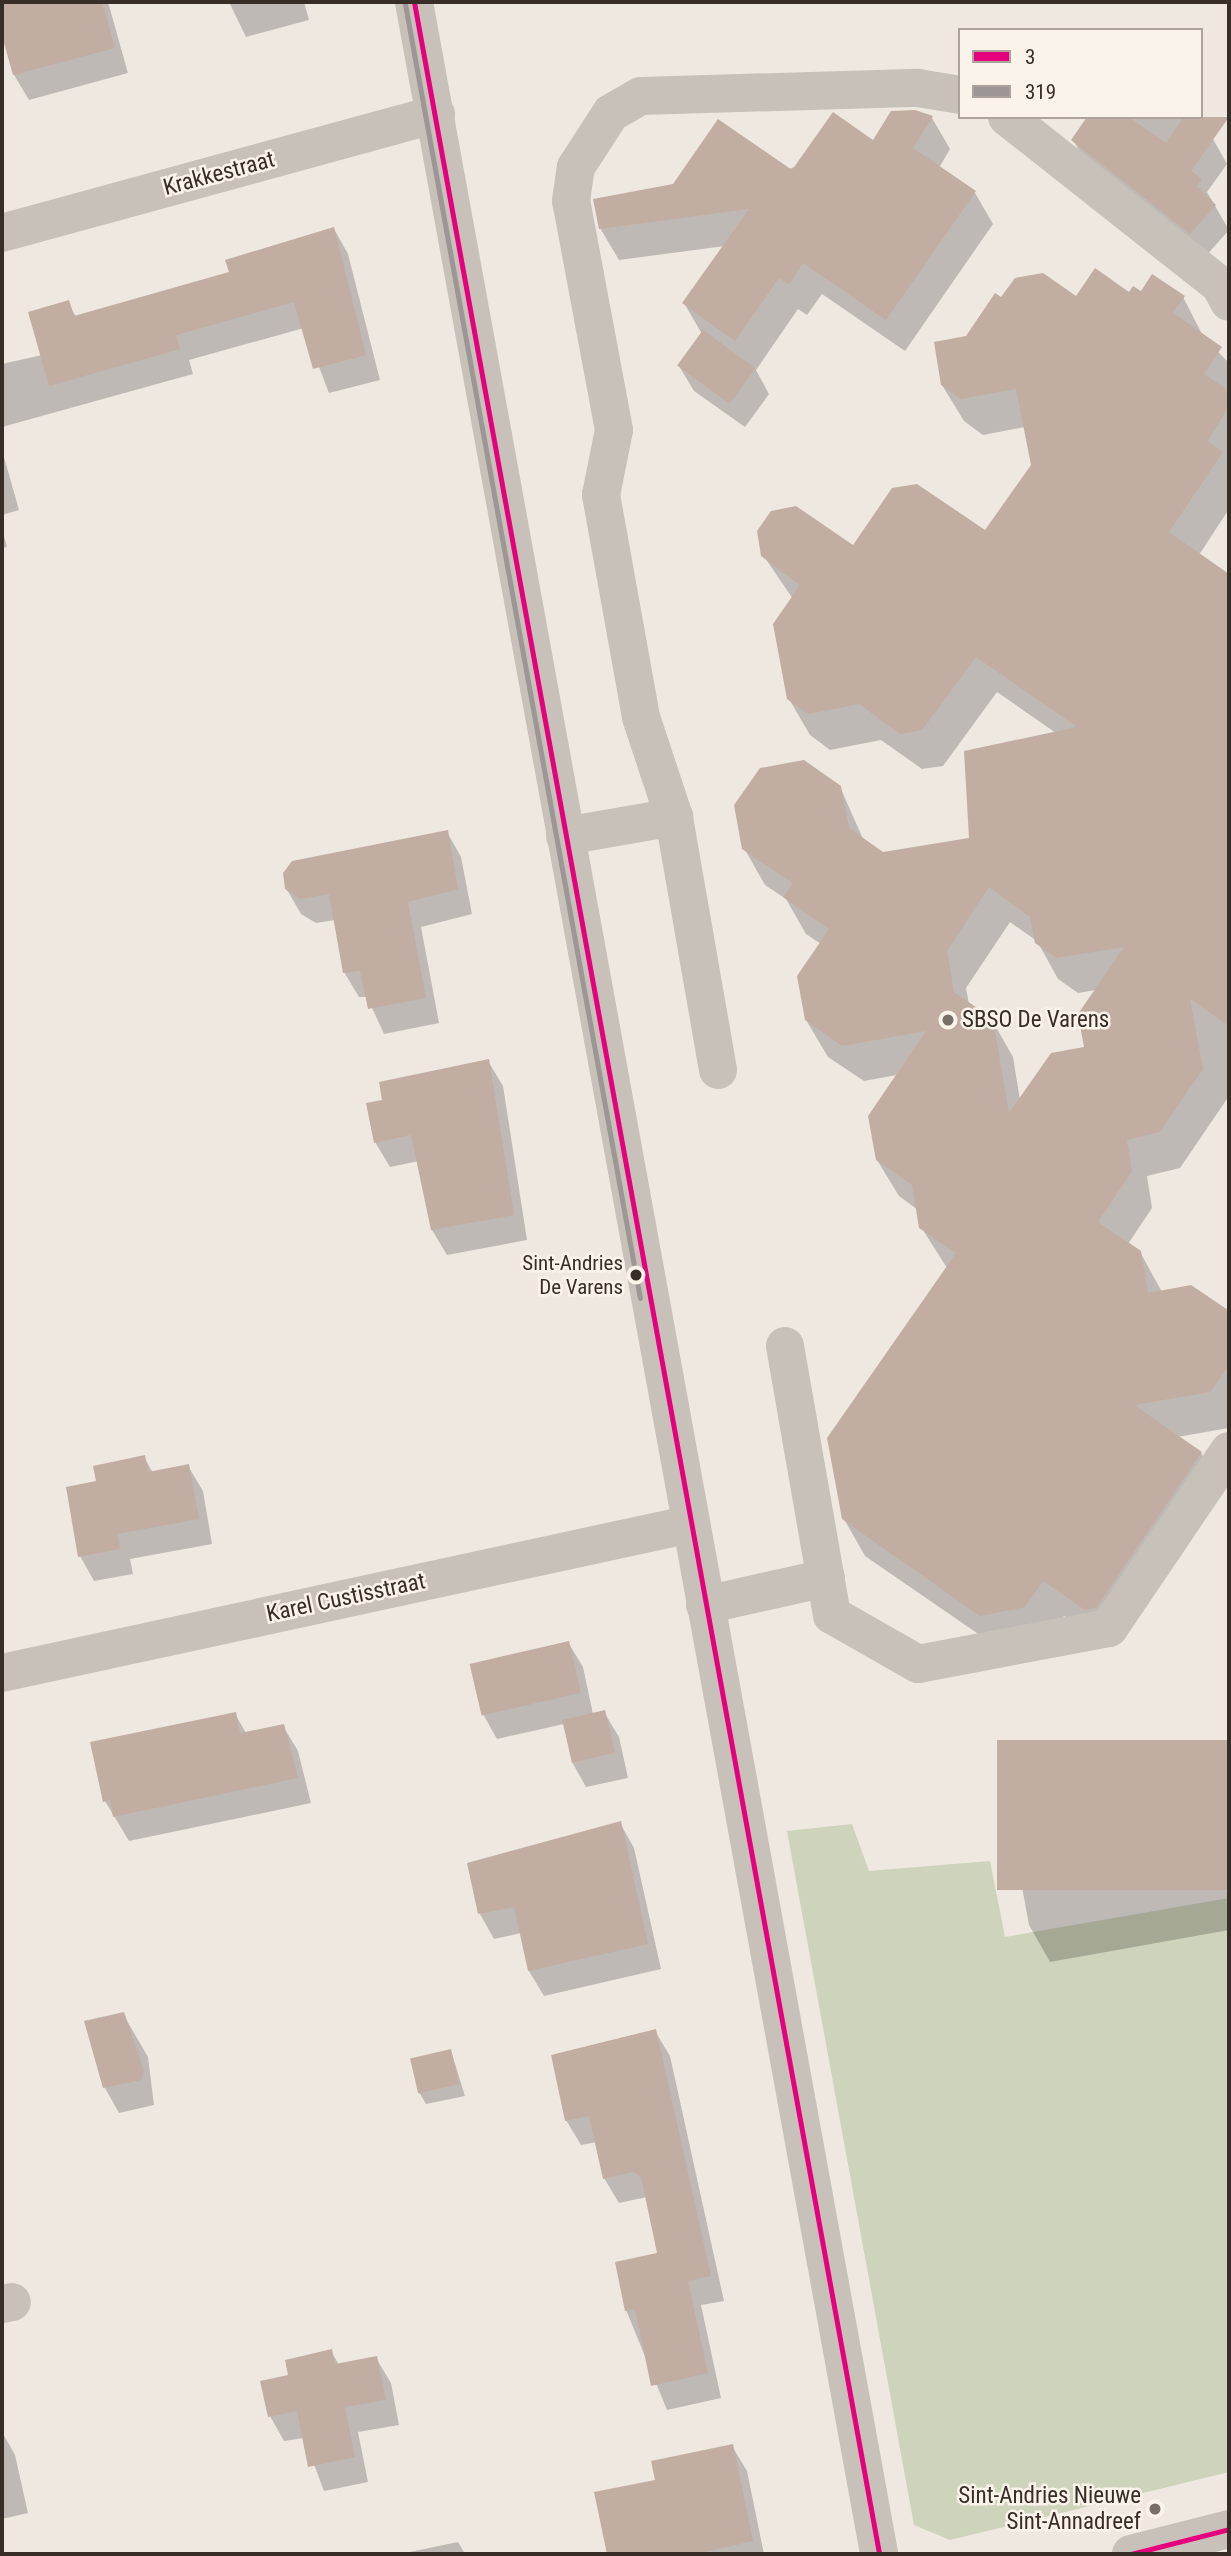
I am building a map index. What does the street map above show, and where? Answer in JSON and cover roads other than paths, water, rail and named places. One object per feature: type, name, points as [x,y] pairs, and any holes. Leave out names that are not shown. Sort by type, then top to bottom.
[{"type":"street","points":[[414,2],[879,2554]]},
{"type":"street","points":[[718,1070],[674,817],[641,717],[601,495],[614,430],[571,201],[576,167],[611,113],[641,96],[918,88],[958,95]]},
{"type":"street","name":"Krakkestraat","points":[[2,233],[436,114]]},
{"type":"street","points":[[1010,119],[1220,285],[1229,302]]},
{"type":"street","points":[[565,836],[674,817]]},
{"type":"street","points":[[785,1346],[832,1615],[918,1664],[1109,1628],[1229,1451]]},
{"type":"street","name":"Karel Custisstraat","points":[[2,1673],[691,1524]]},
{"type":"street","points":[[705,1605],[826,1578]]},
{"type":"street","points":[[1131,2554],[1229,2529]]},
{"type":"place","name":"SBSO De Varens","points":[[948,1020]]},
{"type":"place","name":"Sint-Andries De Varens","points":[[636,1275]]},
{"type":"place","name":"Sint-Andries Nieuwe Sint-Annadreef","points":[[1155,2509]]}]
